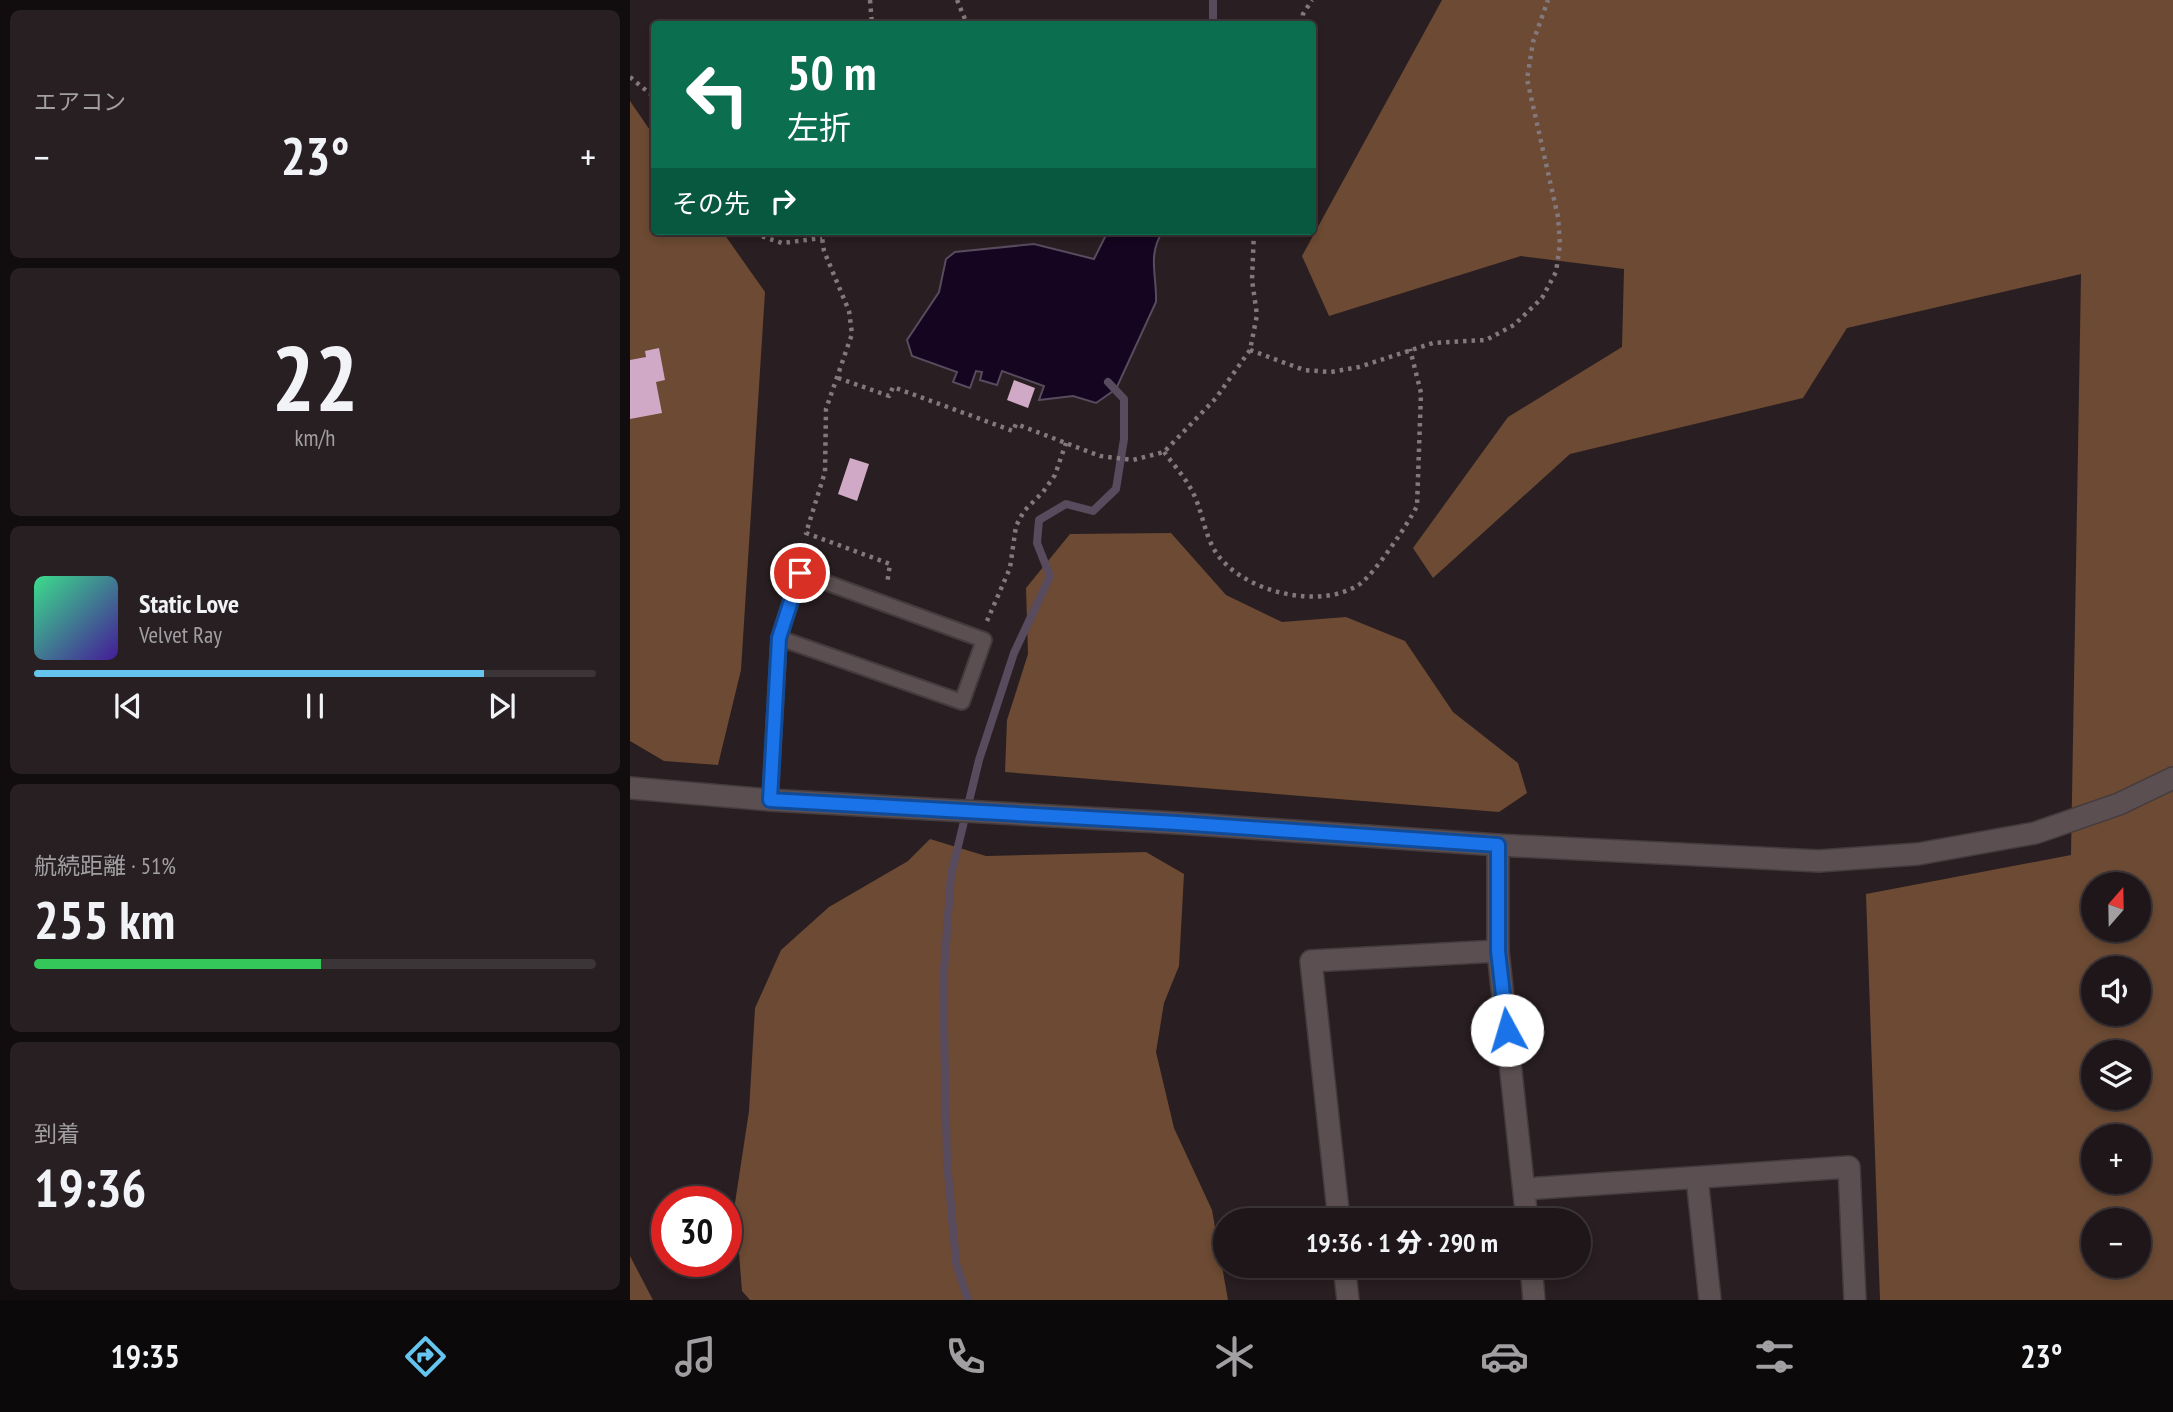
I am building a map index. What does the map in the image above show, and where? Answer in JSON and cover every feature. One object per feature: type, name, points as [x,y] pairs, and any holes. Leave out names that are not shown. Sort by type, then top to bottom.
[{"type":"street","points":[[630,788],[770,800],[1163,822],[1498,845],[1819,861],[1918,854],[2035,833],[2119,803],[2173,778]]},
{"type":"street","points":[[1498,845],[1498,951],[1526,1208]]},
{"type":"street","points":[[1338,1208],[1311,961],[1498,951]]},
{"type":"street","points":[[1524,1189],[1849,1167],[1855,1300]]},
{"type":"street","points":[[1697,1178],[1710,1300]]},
{"type":"street","points":[[1345,1278],[1348,1300]]},
{"type":"street","points":[[1532,1278],[1534,1300]]},
{"type":"lane","points":[[770,800],[779,638],[800,573],[985,640],[962,702],[779,638]]},
{"type":"path","points":[[870,0],[872,21]]},
{"type":"path","points":[[957,0],[966,21]]},
{"type":"path","points":[[1302,21],[1303,14],[1312,0]]},
{"type":"path","points":[[1250,350],[1304,370],[1331,372],[1359,367],[1433,343],[1486,340],[1514,325],[1542,298],[1556,272],[1560,244],[1558,218],[1527,79],[1532,42],[1548,0]]},
{"type":"path","points":[[630,77],[651,94]]},
{"type":"path","points":[[758,235],[782,243],[822,238]]},
{"type":"path","points":[[822,235],[824,251],[849,311],[852,334],[826,409],[825,472],[806,533],[890,564],[885,583],[898,587]]},
{"type":"path","points":[[838,378],[889,396],[893,387],[1013,431],[1016,424],[1100,456],[1133,460],[1164,452],[1209,406],[1250,350],[1257,315],[1252,280],[1254,235]]},
{"type":"path","points":[[1164,452],[1193,492],[1216,552],[1241,575],[1268,589],[1305,597],[1339,595],[1362,583],[1410,521],[1417,506],[1421,393],[1410,349]]},
{"type":"path","points":[[975,616],[988,621],[1010,568],[1016,526],[1024,511],[1044,492],[1055,475],[1066,443]]},
{"type":"shaded area","points":[[1442,0],[2173,0],[2173,1300],[1880,1300],[1866,894],[2071,855],[2081,274],[1847,328],[1803,398],[1570,454],[1433,578],[1413,548],[1508,417],[1622,347],[1624,269],[1521,256],[1329,316],[1302,256],[1316,235],[1316,230]]},
{"type":"shaded area","points":[[630,101],[651,132],[651,235],[725,235],[765,292],[741,670],[718,765],[664,761],[630,741]]},
{"type":"shaded area","points":[[1106,235],[1161,235],[1154,257],[1156,302],[1116,389],[1096,403],[1073,396],[1039,400],[1044,386],[1002,371],[997,385],[980,380],[982,372],[976,371],[970,388],[953,382],[957,372],[912,356],[907,340],[939,292],[946,259],[955,252],[1034,244],[1094,259]]},
{"type":"shaded area","points":[[1171,533],[1226,595],[1282,622],[1346,617],[1405,641],[1453,712],[1518,763],[1527,793],[1499,812],[1005,772],[1007,720],[1028,654],[1026,588],[1070,534]]},
{"type":"shaded area","points":[[930,839],[986,856],[1146,852],[1184,874],[1179,966],[1164,1003],[1156,1052],[1174,1128],[1212,1210],[1213,1278],[1224,1278],[1228,1300],[750,1300],[742,1291],[742,1186],[738,1186],[749,1111],[755,1008],[781,950],[829,907],[908,861]]},
{"type":"shaded area","points":[[630,1256],[653,1300],[630,1300]]},
{"type":"building","points":[[659,348],[665,380],[656,382],[662,413],[630,419],[630,360],[646,357],[645,351]]},
{"type":"building","points":[[1014,380],[1035,388],[1028,408],[1007,400]]},
{"type":"building","points":[[850,458],[869,464],[857,501],[838,494]]},
{"type":"waterway","points":[[1213,0],[1213,21]]},
{"type":"waterway","points":[[968,1300],[956,1263],[947,1161],[943,984],[951,875],[979,760],[1014,653],[1050,576],[1037,543],[1039,520],[1066,504],[1093,511],[1116,489],[1124,439],[1124,399],[1108,382]]},
{"type":"route","points":[[800,573],[779,638],[770,800],[1177,823],[1498,845],[1498,951],[1507,1030]]}]
